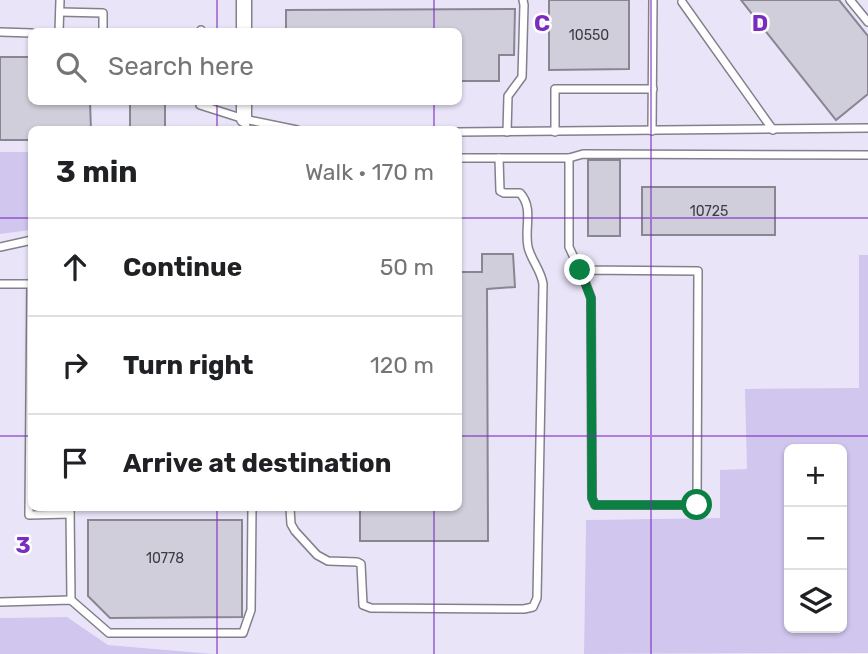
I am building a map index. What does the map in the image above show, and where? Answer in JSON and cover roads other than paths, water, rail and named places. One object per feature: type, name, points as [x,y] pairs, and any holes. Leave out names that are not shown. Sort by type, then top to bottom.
[{"type":"street","points":[[244,0],[244,28]]},
{"type":"street","points":[[243,126],[244,105]]},
{"type":"lane","points":[[59,28],[60,0]]},
{"type":"lane","points":[[507,132],[508,96],[522,77],[523,0]]},
{"type":"lane","points":[[652,131],[653,0]]},
{"type":"lane","points":[[850,0],[868,22]]},
{"type":"lane","points":[[682,2],[773,130]]},
{"type":"lane","points":[[60,12],[103,13],[103,28]]},
{"type":"lane","points":[[0,32],[28,33]]},
{"type":"lane","points":[[555,132],[555,89],[653,89]]},
{"type":"lane","points":[[200,105],[243,126]]},
{"type":"lane","points":[[462,132],[868,128]]},
{"type":"lane","points":[[462,158],[569,158],[583,154],[868,155]]},
{"type":"lane","points":[[290,511],[291,524],[295,531],[317,555],[328,561],[361,564],[363,604],[371,608],[533,607],[537,598],[543,284],[539,268],[528,248],[528,204],[520,193],[500,191],[499,158]]},
{"type":"lane","points":[[569,158],[569,247],[591,298],[592,498],[595,505],[697,505],[698,271],[580,270]]},
{"type":"lane","points":[[0,247],[28,241]]},
{"type":"lane","points":[[0,284],[28,284]]},
{"type":"lane","points":[[29,511],[29,515],[70,511],[71,600]]},
{"type":"lane","points":[[0,603],[71,600],[109,633],[243,633],[251,610],[252,511]]}]
